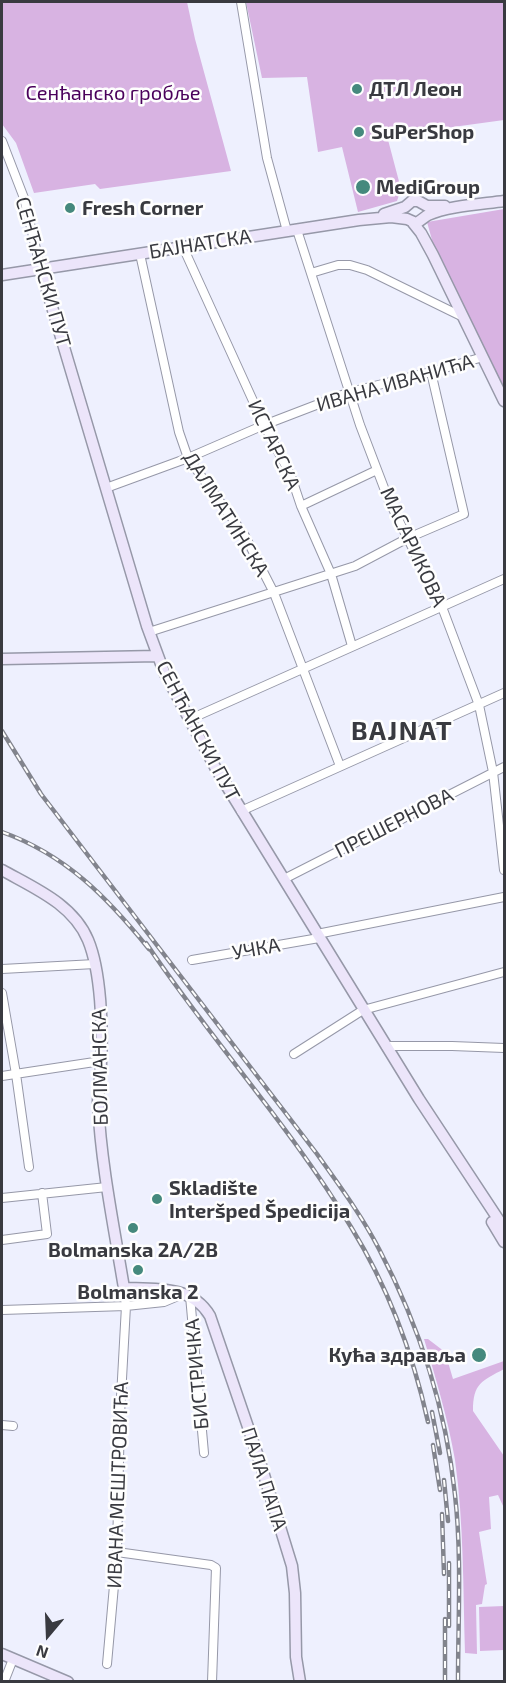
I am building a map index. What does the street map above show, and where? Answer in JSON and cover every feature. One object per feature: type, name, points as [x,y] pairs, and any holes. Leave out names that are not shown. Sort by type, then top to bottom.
[{"type":"main road","name":"БАЈНАТСКА","points":[[359,220],[405,207],[412,201],[418,201],[424,213]]},
{"type":"main road","name":"БАЈНАТСКА","points":[[424,213],[504,201]]},
{"type":"main road","points":[[405,207],[404,213],[421,233],[433,255],[504,401]]},
{"type":"main road","name":"БАЈНАТСКА","points":[[2,275],[359,220],[391,217],[419,222],[424,213]]},
{"type":"main road","points":[[424,213],[433,255]]},
{"type":"main road","name":"СЕНЋАНСКИ ПУТ","points":[[41,270],[157,656],[188,720],[241,811],[363,1010],[504,1228]]},
{"type":"main road","points":[[2,659],[157,656]]},
{"type":"main road","name":"БОЛМАНСКА","points":[[2,870],[52,898],[71,914],[88,941],[95,964],[100,1011],[101,1061],[98,1101],[107,1187],[124,1288]]},
{"type":"main road","name":"СЕНЋАНСКИ ПУТ","points":[[465,1171],[504,1242]]},
{"type":"main road","points":[[124,1288],[168,1289],[186,1295]]},
{"type":"main road","name":"ПАЛА ПАПА","points":[[186,1295],[204,1306],[210,1316],[290,1557],[295,1593],[296,1657],[300,1682]]},
{"type":"main road","points":[[2,1654],[68,1682]]},
{"type":"street","name":"МАСАРИКОВА","points":[[241,2],[267,158],[292,231],[311,273],[389,501],[442,607],[479,705],[493,772],[504,870]]},
{"type":"street","name":"СЕНЋАНСКИ ПУТ","points":[[2,141],[24,198],[41,270]]},
{"type":"street","name":"ИСТАРСКА","points":[[183,247],[264,424],[291,476],[301,506],[332,574],[352,646]]},
{"type":"street","name":"ДАЛМАТИНСКА","points":[[140,254],[179,432],[188,458],[245,536],[274,593],[340,766]]},
{"type":"street","points":[[311,273],[338,265],[350,265],[368,270],[463,317]]},
{"type":"street","name":"ИВАНА ИВАНИЋА","points":[[106,488],[188,458],[264,424],[350,392],[483,357]]},
{"type":"street","points":[[149,632],[355,566],[408,538],[464,514],[431,372]]},
{"type":"street","points":[[301,506],[377,470]]},
{"type":"street","points":[[188,720],[504,579]]},
{"type":"street","points":[[241,811],[504,693]]},
{"type":"street","name":"ПРЕШЕРНОВА","points":[[284,879],[504,767]]},
{"type":"street","name":"УЧКА","points":[[192,960],[504,897]]},
{"type":"street","points":[[2,969],[95,964]]},
{"type":"street","points":[[294,1054],[363,1010],[504,972]]},
{"type":"street","points":[[2,993],[29,1167]]},
{"type":"street","points":[[386,1046],[504,1048]]},
{"type":"street","points":[[2,1076],[101,1061]]},
{"type":"street","points":[[2,1198],[107,1187]]},
{"type":"street","points":[[2,1240],[47,1233],[42,1193]]},
{"type":"street","name":"БОЛМАНСКА","points":[[124,1288],[126,1306]]},
{"type":"street","points":[[2,1310],[126,1306],[164,1302],[186,1295]]},
{"type":"street","name":"БИСТРИЧКА","points":[[186,1295],[204,1453]]},
{"type":"street","name":"ИВАНА МЕШТРОВИЋА","points":[[107,1664],[117,1552],[120,1415],[126,1306]]},
{"type":"street","points":[[2,1425],[12,1426]]},
{"type":"street","points":[[117,1552],[212,1565],[216,1568],[212,1682]]},
{"type":"street","points":[[4,1682],[13,1659]]},
{"type":"green space","name":"Сенћанско гробље","points":[[2,2],[187,2],[231,171],[100,189],[95,184],[34,193],[16,143],[2,124]]},
{"type":"green space","points":[[246,2],[504,2],[504,120],[387,136],[401,189],[397,201],[358,212],[342,147],[318,152],[307,77],[262,78]]},
{"type":"green space","points":[[504,209],[504,391],[437,258],[427,222]]},
{"type":"green space","points":[[424,1339],[428,1339],[445,1352],[453,1379],[504,1361],[504,1369],[480,1384],[473,1402],[473,1411],[504,1456],[504,1508],[498,1495],[489,1497],[491,1529],[479,1532],[487,1584],[482,1604],[476,1605],[477,1654],[465,1653],[462,1532],[455,1460]]},
{"type":"green space","points":[[504,1606],[504,1650],[480,1651],[479,1607]]},
{"type":"railway","points":[[2,731],[41,794],[317,1154],[365,1225],[393,1278],[429,1369],[451,1463],[458,1542],[458,1682]]},
{"type":"railway","points":[[2,832],[25,841],[66,865],[101,895],[149,949]]},
{"type":"railway","points":[[146,943],[303,1154],[351,1227],[377,1273],[398,1322],[415,1371],[428,1422]]},
{"type":"railway","points":[[432,1412],[440,1453]]},
{"type":"railway","points":[[433,1445],[440,1490]]},
{"type":"railway","points":[[444,1480],[448,1521]]},
{"type":"railway","points":[[442,1514],[444,1574]]},
{"type":"railway","points":[[449,1563],[449,1626]]},
{"type":"railway","points":[[445,1619],[445,1682]]},
{"type":"place","name":"ДТЛ Леон","points":[[357,89]]},
{"type":"place","name":"SuPerShop","points":[[359,132]]},
{"type":"place","name":"MediGroup","points":[[363,187]]},
{"type":"place","name":"Fresh Corner","points":[[70,208]]},
{"type":"place","name":"Skladište Interšped Špedicija","points":[[157,1199]]},
{"type":"place","name":"Bolmanska 2A/2B","points":[[133,1228]]},
{"type":"place","name":"Bolmanska 2","points":[[138,1270]]},
{"type":"place","name":"Кућа здравља","points":[[479,1355]]},
{"type":"district","name":"BAJNAT","points":[[402,731]]}]
